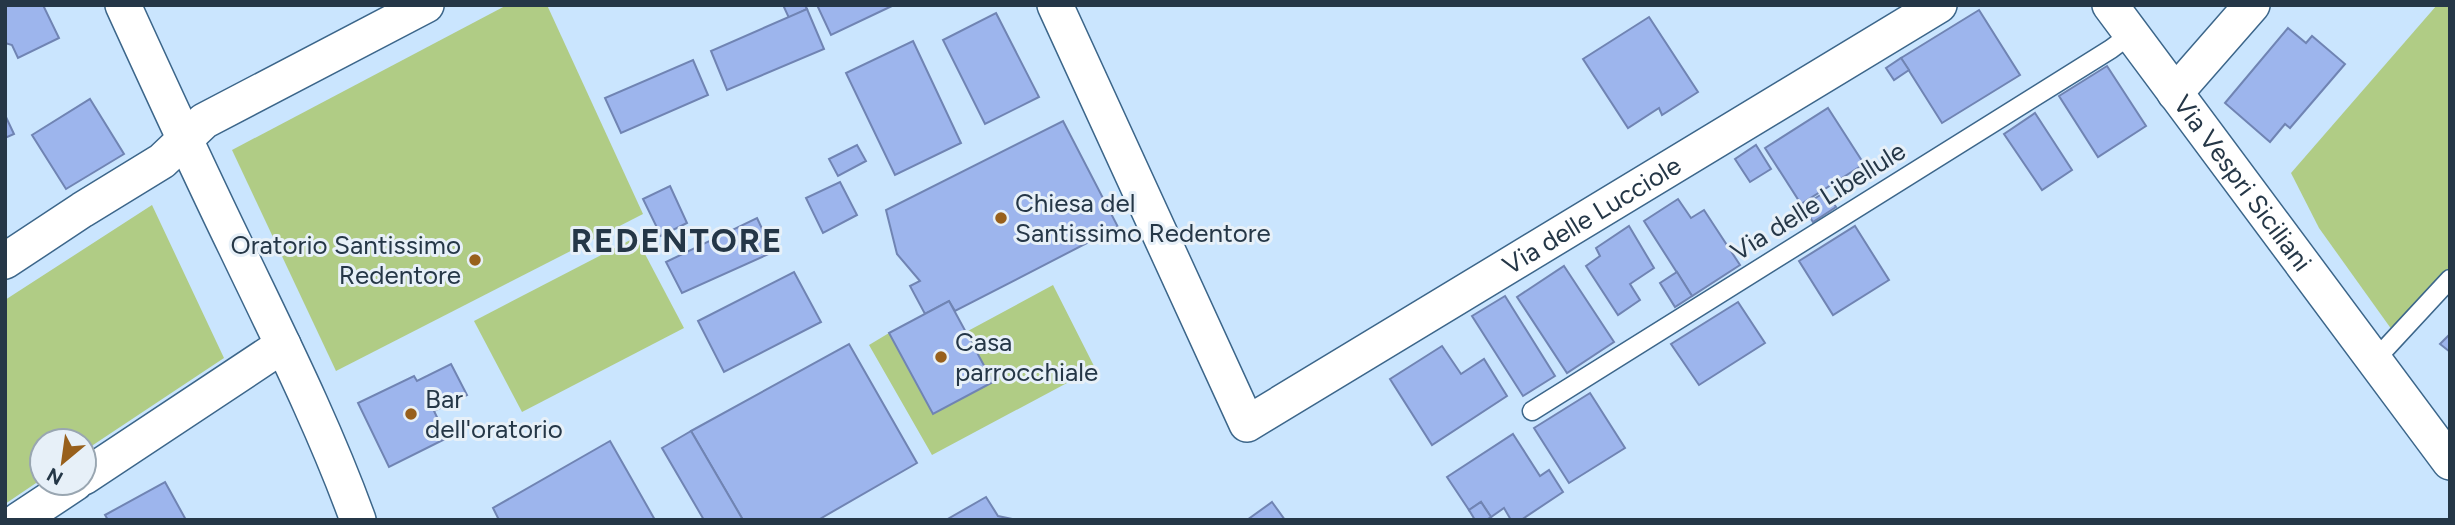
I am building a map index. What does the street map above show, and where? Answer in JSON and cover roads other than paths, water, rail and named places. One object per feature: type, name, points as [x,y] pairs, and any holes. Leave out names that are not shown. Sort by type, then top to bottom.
[{"type":"street","points":[[123,5],[184,140],[283,345],[358,520]]},
{"type":"street","points":[[5,261],[162,162],[205,121],[366,19],[426,5]]},
{"type":"street","name":"Via delle Lucciole","points":[[1055,5],[1247,425],[1939,5]]},
{"type":"street","name":"Via Vespri Siciliani","points":[[2110,5],[2450,462]]},
{"type":"street","points":[[2175,93],[2252,5]]},
{"type":"street","points":[[98,468],[283,345]]},
{"type":"street","points":[[19,520],[54,497]]},
{"type":"lane","name":"Via delle Libellule","points":[[1532,411],[2099,57],[2131,34]]},
{"type":"lane","points":[[2374,360],[2450,279]]},
{"type":"place","name":"Chiesa del Santissimo Redentore","points":[[1001,218]]},
{"type":"place","name":"Oratorio Santissimo Redentore","points":[[475,260]]},
{"type":"place","name":"Casa parrocchiale","points":[[941,357]]},
{"type":"place","name":"Bar dell'oratorio","points":[[411,414]]},
{"type":"district","name":"REDENTORE","points":[[677,240]]}]
